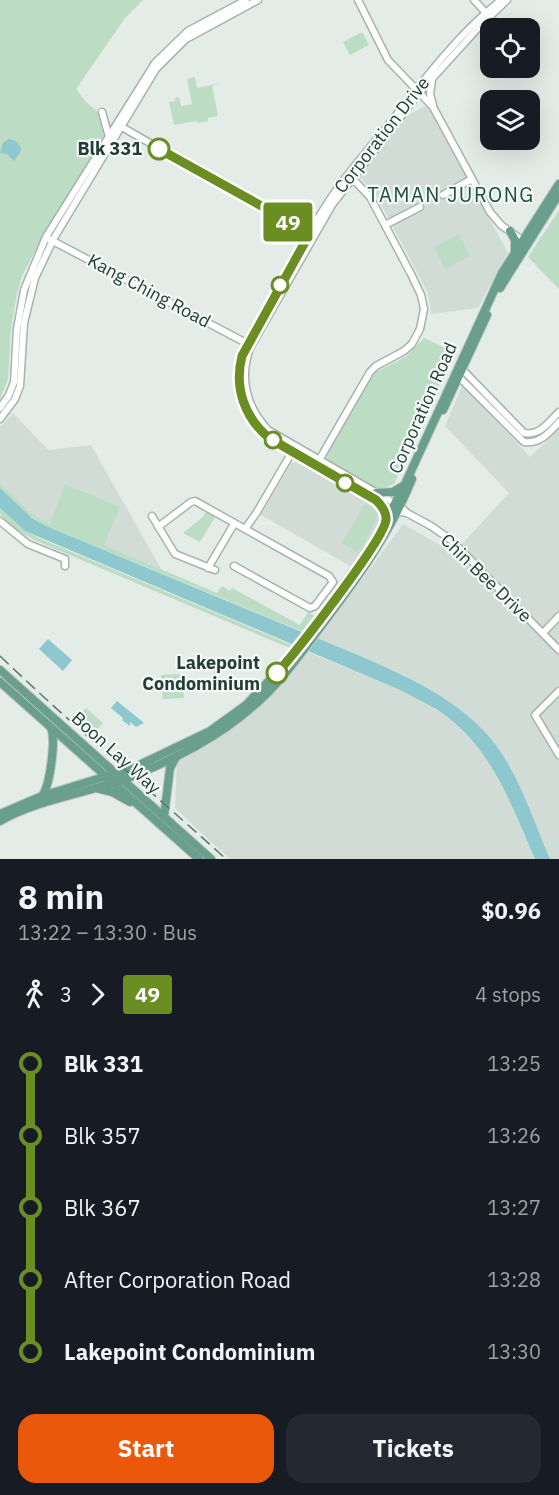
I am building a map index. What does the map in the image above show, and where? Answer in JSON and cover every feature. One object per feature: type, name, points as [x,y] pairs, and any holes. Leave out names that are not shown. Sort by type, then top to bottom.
[{"type":"main road","name":"Corporation Road","points":[[0,814],[42,796],[110,780],[177,756],[213,736],[250,710],[274,685],[355,576],[386,522],[399,509],[406,482],[489,311],[530,229],[559,184]]},
{"type":"main road","name":"Corporation Road","points":[[311,635],[333,602],[375,554],[399,509],[502,273],[559,194]]},
{"type":"main road","points":[[510,231],[522,232],[530,229]]},
{"type":"main road","points":[[510,231],[515,240],[515,253]]},
{"type":"main road","points":[[386,522],[383,508],[376,497],[393,492],[406,482]]},
{"type":"main road","name":"Corporation Road","points":[[121,776],[133,768],[194,740],[229,718],[299,651]]},
{"type":"main road","name":"Boon Lay Way","points":[[0,669],[211,859]]},
{"type":"main road","name":"Boon Lay Way","points":[[0,682],[199,859]]},
{"type":"main road","points":[[42,796],[47,789],[54,739],[51,728]]},
{"type":"main road","points":[[164,817],[170,768],[177,756]]},
{"type":"main road","points":[[107,764],[120,769],[133,768]]},
{"type":"main road","name":"Corporation Road","points":[[0,820],[20,811],[95,788],[110,780]]},
{"type":"main road","points":[[95,788],[112,792],[138,806]]},
{"type":"street","points":[[0,408],[14,382],[18,321],[30,281],[49,241],[148,73],[177,39],[246,0]]},
{"type":"street","points":[[49,241],[156,69],[174,50],[197,32],[258,0]]},
{"type":"street","points":[[358,0],[388,60],[433,107]]},
{"type":"street","points":[[474,0],[487,15]]},
{"type":"street","name":"Corporation Drive","points":[[317,463],[292,452],[269,438],[257,427],[240,396],[238,377],[240,363],[336,191],[351,177],[417,92],[501,0]]},
{"type":"street","name":"Corporation Drive","points":[[417,92],[432,79],[487,15],[507,0]]},
{"type":"street","points":[[432,79],[430,94],[433,107],[490,213],[525,242]]},
{"type":"street","points":[[102,112],[109,138]]},
{"type":"street","points":[[120,124],[312,233]]},
{"type":"street","points":[[317,463],[370,372],[376,366],[404,351],[416,338],[424,309],[421,295],[370,197],[351,177]]},
{"type":"street","points":[[442,195],[472,179]]},
{"type":"street","points":[[385,225],[420,207]]},
{"type":"street","name":"Kang Ching Road","points":[[49,241],[249,346]]},
{"type":"street","points":[[0,420],[15,399],[20,386],[24,323],[30,281]]},
{"type":"street","name":"Corporation Drive","points":[[249,346],[245,369],[249,404],[274,435],[317,463],[399,509]]},
{"type":"street","points":[[459,372],[525,433],[534,434],[540,431],[559,412]]},
{"type":"street","points":[[459,372],[524,442],[538,441],[559,423]]},
{"type":"street","points":[[248,531],[292,452]]},
{"type":"street","points":[[158,527],[193,501],[331,577],[332,584],[315,606],[310,608],[234,566]]},
{"type":"street","name":"Chin Bee Drive","points":[[399,509],[451,540],[559,650]]},
{"type":"street","points":[[152,516],[174,554],[212,569],[234,524]]},
{"type":"street","points":[[0,521],[28,544],[65,559],[65,566]]},
{"type":"street","points":[[324,596],[333,602]]},
{"type":"street","points":[[543,633],[559,616]]},
{"type":"street","points":[[559,691],[535,715],[559,755]]},
{"type":"shaded area","name":"TAMAN JURONG","points":[[427,105],[508,253],[478,308],[431,314],[428,293],[375,193],[358,176],[405,117]]},
{"type":"shaded area","points":[[463,384],[530,457],[559,429],[559,859],[550,859],[514,775],[498,750],[404,675],[318,639],[403,524],[454,553],[509,493],[445,426]]},
{"type":"shaded area","points":[[13,413],[48,450],[91,445],[161,569],[45,521],[31,513],[0,483],[0,427]]},
{"type":"shaded area","points":[[301,463],[372,503],[383,515],[371,541],[352,567],[261,515],[291,464]]},
{"type":"shaded area","points":[[308,652],[400,690],[426,703],[455,722],[490,765],[508,797],[535,859],[230,859],[212,843],[175,808],[177,762],[223,735],[261,705]]},
{"type":"green space","points":[[0,0],[143,0],[125,18],[76,89],[86,102],[110,122],[111,127],[45,232],[22,276],[11,329],[8,379],[0,399]]},
{"type":"green space","points":[[362,32],[369,45],[350,55],[343,42]]},
{"type":"green space","points":[[195,77],[197,88],[220,83],[212,86],[218,116],[208,118],[208,121],[174,125],[169,102],[179,97],[181,106],[192,104],[187,79]]},
{"type":"green space","points":[[559,210],[559,289],[528,257]]},
{"type":"green space","points":[[459,234],[470,256],[445,269],[434,247]]},
{"type":"green space","points":[[424,338],[454,352],[394,484],[379,489],[330,464],[326,460],[327,454],[376,372],[407,356]]},
{"type":"green space","points":[[0,483],[31,513],[50,524],[65,484],[120,507],[104,545],[217,593],[222,586],[230,591],[232,588],[300,625],[308,612],[315,616],[304,632],[46,526],[16,504],[0,488]]},
{"type":"green space","points":[[365,504],[377,510],[377,518],[359,554],[342,543]]},
{"type":"green space","points":[[0,508],[25,531],[41,539],[294,646],[292,649],[34,540],[8,522],[0,514]]},
{"type":"green space","points":[[206,512],[215,517],[200,542],[183,533],[203,517]]},
{"type":"green space","points":[[182,674],[184,698],[163,699],[161,675]]},
{"type":"green space","points":[[86,708],[103,723],[96,731],[79,716]]},
{"type":"water","points":[[9,139],[16,141],[21,148],[14,161],[7,154],[0,153],[3,143]]},
{"type":"water","points":[[0,488],[32,518],[46,526],[360,656],[409,678],[440,696],[469,717],[494,743],[522,791],[550,859],[535,859],[493,770],[470,738],[443,714],[400,690],[25,531],[0,508]]},
{"type":"water","points":[[48,639],[72,660],[63,671],[39,649]]},
{"type":"water","points":[[117,701],[144,723],[136,727],[122,720],[123,718],[111,708]]},
{"type":"railway","points":[[0,656],[226,859]]},
{"type":"bus line","name":"49","points":[[159,149],[310,233],[247,344],[239,369],[240,396],[257,427],[269,438],[376,500],[385,512],[386,522],[369,551],[294,654],[277,673]]},
{"type":"place","name":"Blk 331","points":[[159,149]]},
{"type":"place","name":"Lakepoint Condominium","points":[[277,673]]},
{"type":"district","name":"TAMAN JURONG","points":[[451,195]]}]
